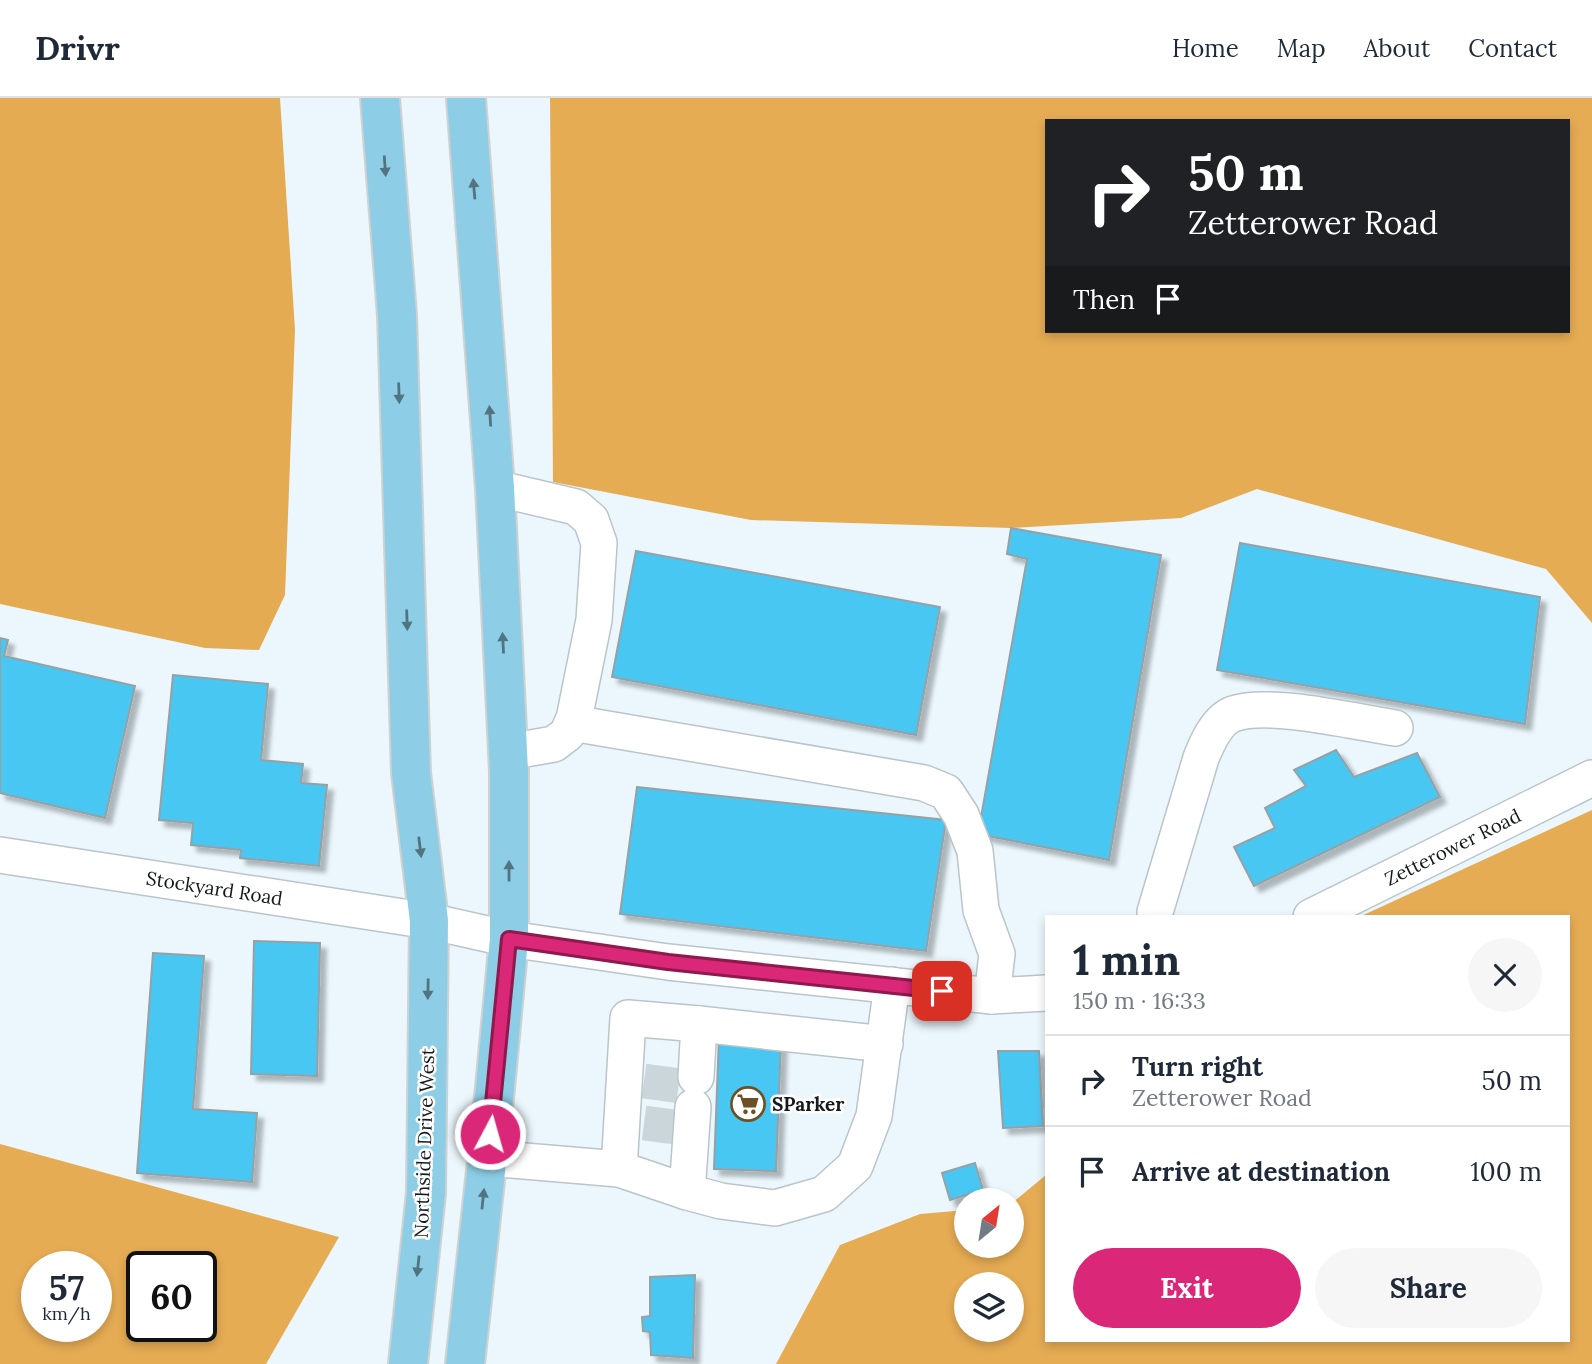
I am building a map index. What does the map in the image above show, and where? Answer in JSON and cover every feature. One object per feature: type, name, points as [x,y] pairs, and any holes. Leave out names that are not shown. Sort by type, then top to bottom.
[{"type":"main road","name":"Northside Drive West","points":[[380,98],[397,315],[411,773],[429,921],[426,1193],[408,1364]]},
{"type":"main road","points":[[465,1364],[509,939],[508,752],[495,488],[466,98]]},
{"type":"street","points":[[495,488],[576,507],[591,520],[599,543],[594,620],[572,723],[567,734],[554,744],[508,752]]},
{"type":"street","points":[[1158,915],[1201,758],[1211,735],[1231,715],[1273,709],[1395,728]]},
{"type":"street","points":[[572,723],[924,783],[946,792],[961,815],[975,851],[981,911],[997,954],[992,996]]},
{"type":"street","name":"Zetterower Road","points":[[1315,915],[1592,778]]},
{"type":"street","name":"Stockyard Road","points":[[0,855],[429,921]]},
{"type":"street","points":[[429,921],[509,939],[668,962],[992,996],[1045,993]]},
{"type":"street","points":[[662,1020],[668,962]]},
{"type":"street","points":[[488,1158],[619,1169],[721,1201],[775,1208],[824,1194],[855,1166],[874,1116],[892,985]]},
{"type":"street","points":[[687,1192],[670,1114],[634,1080],[628,1018],[886,1044]]},
{"type":"street","points":[[619,1169],[670,1114],[699,1024]]},
{"type":"shaded area","points":[[0,98],[280,98],[295,330],[285,595],[259,650],[205,648],[0,604]]},
{"type":"shaded area","points":[[550,98],[1592,98],[1592,623],[1546,569],[1257,489],[1181,518],[1011,528],[751,520],[553,482]]},
{"type":"shaded area","points":[[1592,810],[1592,1364],[776,1364],[840,1245],[920,1214],[954,1211],[954,1258],[1024,1258],[1024,1193],[1045,1176],[1045,1342],[1570,1342],[1570,915],[1363,915]]},
{"type":"shaded area","points":[[0,1144],[339,1237],[266,1364],[0,1364]]},
{"type":"building","points":[[1011,528],[1161,555],[1109,860],[978,834],[1027,559],[1007,554]]},
{"type":"building","points":[[1240,543],[1540,597],[1525,724],[1217,670]]},
{"type":"building","points":[[636,551],[940,607],[916,735],[612,677]]},
{"type":"building","points":[[0,638],[8,640],[4,656],[135,686],[105,818],[0,793]]},
{"type":"building","points":[[173,675],[268,684],[261,760],[303,764],[301,783],[327,785],[319,866],[240,858],[241,850],[191,845],[193,823],[159,820]]},
{"type":"building","points":[[1336,750],[1354,777],[1417,753],[1440,797],[1254,886],[1234,847],[1275,828],[1265,808],[1306,786],[1294,770]]},
{"type":"building","points":[[637,787],[946,820],[926,951],[620,914]]},
{"type":"building","points":[[254,941],[320,943],[317,1076],[251,1074]]},
{"type":"building","points":[[153,953],[204,956],[193,1109],[257,1113],[252,1182],[137,1173]]},
{"type":"building","name":"SParker","points":[[719,1036],[781,1039],[776,1171],[714,1169]]},
{"type":"building","points":[[998,1051],[1039,1051],[1043,1126],[1003,1128]]},
{"type":"building","points":[[975,1163],[982,1188],[954,1188],[954,1199],[950,1200],[942,1173]]},
{"type":"building","points":[[695,1275],[693,1358],[651,1355],[650,1332],[643,1331],[642,1317],[650,1316],[650,1277]]},
{"type":"tunnel","points":[[644,1081],[695,1088]]},
{"type":"tunnel","points":[[644,1123],[675,1127]]},
{"type":"place","name":"SParker","points":[[748,1104]]},
{"type":"route","points":[[490,1134],[509,939],[668,962],[942,991]]}]
